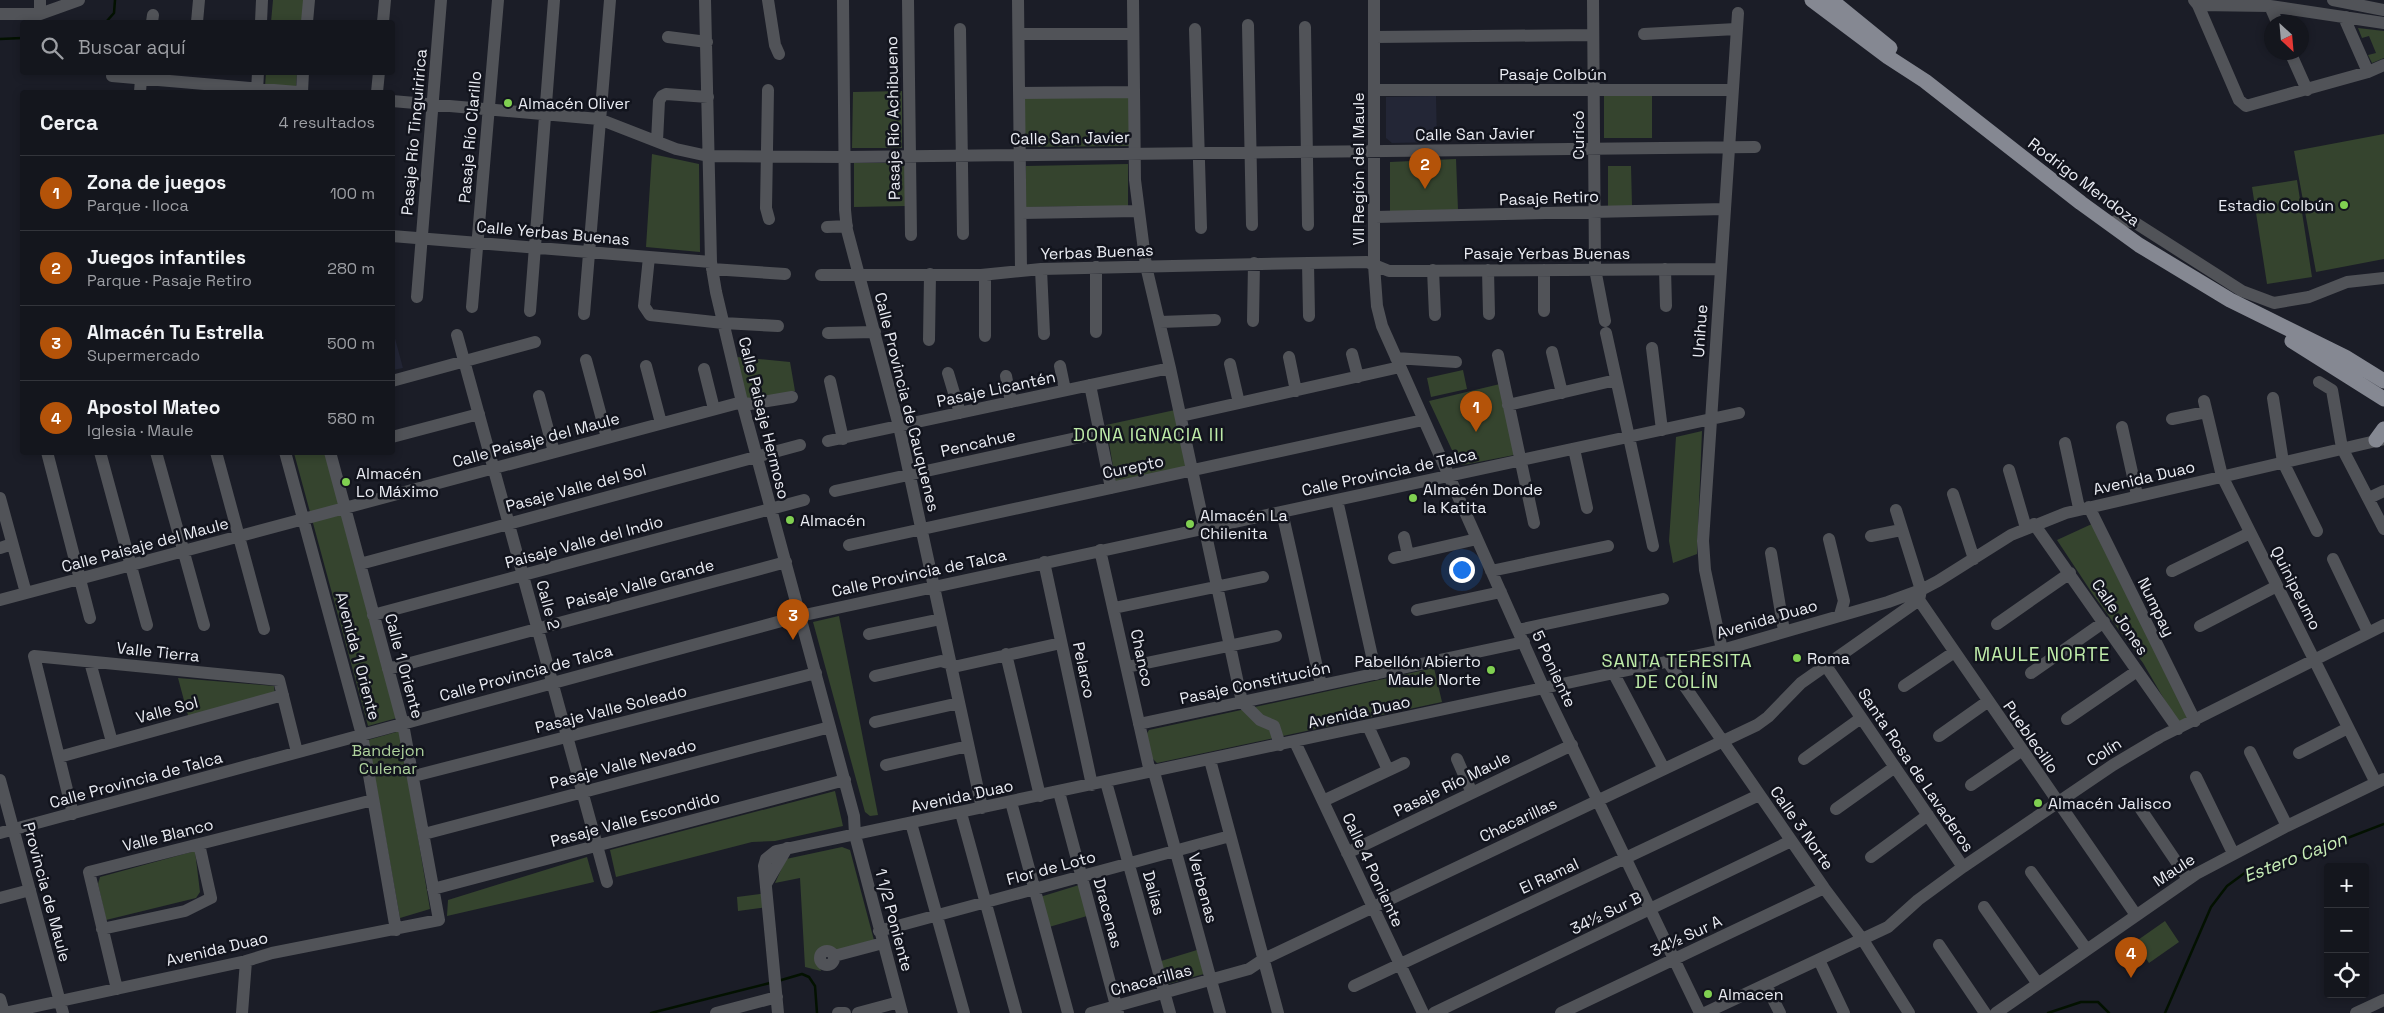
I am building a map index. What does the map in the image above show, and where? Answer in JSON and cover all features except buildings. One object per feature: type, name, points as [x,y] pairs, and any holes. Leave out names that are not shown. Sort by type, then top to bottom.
[{"type":"main road","name":"Rodrigo Mendoza","points":[[1812,0],[1874,47],[1925,81],[2109,224],[2383,399]]},
{"type":"main road","name":"Rodrigo Mendoza","points":[[1831,0],[1883,41],[1925,81]]},
{"type":"main road","name":"Rodrigo Mendoza","points":[[2230,300],[2345,357],[2384,381]]},
{"type":"street","points":[[40,0],[40,14]]},
{"type":"street","points":[[0,14],[40,14],[79,0]]},
{"type":"street","points":[[197,20],[199,0]]},
{"type":"street","points":[[261,20],[262,0]]},
{"type":"street","points":[[307,20],[309,0]]},
{"type":"street","points":[[383,20],[385,0]]},
{"type":"street","name":"Pasaje Río Tinguiririca","points":[[417,297],[441,0]]},
{"type":"street","name":"Pasaje Río Clarillo","points":[[472,307],[498,0]]},
{"type":"street","points":[[530,312],[554,0]]},
{"type":"street","points":[[584,314],[610,0]]},
{"type":"street","name":"Calle Paisaje Hermoso","points":[[705,0],[711,265],[723,323],[756,456],[845,780],[854,816],[855,835]]},
{"type":"street","points":[[768,0],[775,45],[779,54]]},
{"type":"street","name":"Calle Provincia de Cauquenes","points":[[843,0],[847,226],[899,426],[982,808]]},
{"type":"street","name":"Pasaje Río Achibueno","points":[[908,0],[910,235]]},
{"type":"street","points":[[1018,0],[1021,271]]},
{"type":"street","points":[[1133,0],[1134,154],[1138,212],[1146,266],[1181,416],[1242,702],[1260,720],[1274,726],[1280,745]]},
{"type":"street","name":"VII Región del Maule","points":[[1374,0],[1374,265],[1377,306],[1386,336]]},
{"type":"street","name":"Curicó","points":[[1593,0],[1595,269],[1628,438],[1653,546]]},
{"type":"street","points":[[2333,0],[2384,10]]},
{"type":"street","points":[[2384,23],[2270,6],[2196,3],[2239,100],[2244,105],[2251,106],[2368,72],[2384,65]]},
{"type":"street","points":[[2270,6],[2274,15]]},
{"type":"street","name":"Unihue","points":[[1722,650],[1705,570],[1703,550],[1738,13]]},
{"type":"street","points":[[2346,17],[2368,72]]},
{"type":"street","points":[[1248,25],[1252,226]]},
{"type":"street","points":[[1305,27],[1308,225]]},
{"type":"street","points":[[960,29],[963,234]]},
{"type":"street","points":[[1195,29],[1201,228]]},
{"type":"street","points":[[1644,34],[1736,29]]},
{"type":"street","points":[[1019,34],[1133,34]]},
{"type":"street","points":[[1374,37],[1593,35]]},
{"type":"street","points":[[668,37],[707,42]]},
{"type":"street","points":[[2294,60],[2307,90]]},
{"type":"street","points":[[257,90],[258,75]]},
{"type":"street","points":[[302,90],[303,75]]},
{"type":"street","points":[[377,90],[378,75]]},
{"type":"street","points":[[112,76],[145,77],[249,90]]},
{"type":"street","points":[[141,90],[145,77]]},
{"type":"street","points":[[768,90],[766,211],[769,219]]},
{"type":"street","name":"Pasaje Colbún","points":[[1374,90],[1732,90]]},
{"type":"street","points":[[1019,94],[1134,92]]},
{"type":"street","points":[[657,141],[659,101],[662,96],[666,94],[708,97]]},
{"type":"street","name":"Calle San Javier","points":[[395,101],[599,119],[676,149],[708,156],[846,157],[1755,147]]},
{"type":"street","name":"Pasaje Retiro","points":[[1375,217],[1725,209]]},
{"type":"street","points":[[1021,213],[1138,212]]},
{"type":"street","points":[[2109,224],[2116,221],[2134,222],[2242,292],[2274,303],[2309,297],[2347,282],[2384,278]]},
{"type":"street","points":[[827,227],[847,226]]},
{"type":"street","name":"Calle Yerbas Buenas","points":[[395,236],[649,257],[785,274]]},
{"type":"street","points":[[649,257],[644,306],[647,313],[654,317],[778,326]]},
{"type":"street","name":"Yerbas Buenas","points":[[821,275],[985,275],[1041,268],[1254,263],[1367,262],[1374,265]]},
{"type":"street","points":[[1254,263],[1254,321]]},
{"type":"street","points":[[1308,263],[1309,316]]},
{"type":"street","name":"Pasaje Yerbas Buenas","points":[[1374,265],[1389,271],[1720,268]]},
{"type":"street","points":[[1096,267],[1096,332]]},
{"type":"street","points":[[1041,268],[1044,334]]},
{"type":"street","points":[[1666,269],[1666,306]]},
{"type":"street","points":[[1433,270],[1435,314]]},
{"type":"street","points":[[1488,270],[1489,314]]},
{"type":"street","points":[[1544,270],[1544,312]]},
{"type":"street","points":[[929,340],[930,274]]},
{"type":"street","points":[[985,275],[985,336]]},
{"type":"street","points":[[1160,322],[1215,320]]},
{"type":"street","points":[[828,333],[875,332]]},
{"type":"street","name":"Calle 2","points":[[457,335],[607,882]]},
{"type":"street","name":"5 Poniente","points":[[1386,336],[1544,689],[1700,1013]]},
{"type":"street","points":[[395,380],[535,342]]},
{"type":"street","points":[[1652,348],[1662,430]]},
{"type":"street","points":[[1552,352],[1562,393]]},
{"type":"street","points":[[1352,354],[1358,377]]},
{"type":"street","points":[[1498,356],[1519,461],[1534,523]]},
{"type":"street","points":[[1289,357],[1296,391]]},
{"type":"street","points":[[586,360],[607,438]]},
{"type":"street","points":[[1181,416],[1358,377],[1398,363],[1456,362]]},
{"type":"street","points":[[1230,364],[1239,403]]},
{"type":"street","points":[[646,366],[661,423]]},
{"type":"street","points":[[1060,366],[1065,390]]},
{"type":"street","name":"Pasaje Licantén","points":[[828,441],[1170,368]]},
{"type":"street","points":[[704,369],[714,409]]},
{"type":"street","points":[[948,373],[960,413]]},
{"type":"street","points":[[1006,376],[1011,402]]},
{"type":"street","points":[[1508,405],[1616,380]]},
{"type":"street","points":[[830,381],[843,439]]},
{"type":"street","points":[[2319,382],[2333,393],[2342,448],[2384,529]]},
{"type":"street","points":[[1090,385],[1112,488]]},
{"type":"street","points":[[539,396],[554,452]]},
{"type":"street","name":"Calle Paisaje del Maule","points":[[0,600],[714,409],[742,402],[750,404],[792,397]]},
{"type":"street","points":[[2273,398],[2283,462],[2318,531]]},
{"type":"street","name":"Quinipeumo","points":[[2172,420],[2205,406],[2222,476],[2348,728],[2380,781]]},
{"type":"street","name":"Calle Provincia de Talca","points":[[0,834],[800,616],[1044,562],[1628,438],[1739,412]]},
{"type":"street","points":[[395,436],[479,414]]},
{"type":"street","name":"Curepto","points":[[849,546],[1423,420]]},
{"type":"street","points":[[2122,427],[2136,495]]},
{"type":"street","name":"Pencahue","points":[[835,491],[1099,433]]},
{"type":"street","name":"Avenida Duao","points":[[776,993],[766,884],[787,848],[961,813],[1722,650],[1840,615],[1920,595],[2004,540],[2030,526],[2084,508],[2342,448],[2381,436]]},
{"type":"street","name":"Numpay","points":[[2065,443],[2084,508],[2195,721]]},
{"type":"street","name":"Pasaje Valle del Sol","points":[[360,564],[800,445]]},
{"type":"street","points":[[1574,449],[1587,508]]},
{"type":"street","points":[[48,455],[90,618]]},
{"type":"street","points":[[101,455],[147,625]]},
{"type":"street","points":[[157,455],[204,626]]},
{"type":"street","points":[[217,455],[264,630]]},
{"type":"street","name":"Avenida 1 Oriente","points":[[286,455],[362,735],[396,930]]},
{"type":"street","name":"Calle 1 Oriente","points":[[332,455],[403,724],[439,920]]},
{"type":"street","name":"Calle Jones","points":[[2009,470],[2030,526],[2070,573],[2178,729]]},
{"type":"street","points":[[2369,498],[2384,491]]},
{"type":"street","points":[[1954,494],[1974,559]]},
{"type":"street","points":[[0,498],[6,546],[26,593]]},
{"type":"street","name":"Paisaje Valle del Indio","points":[[373,615],[804,500]]},
{"type":"street","points":[[1337,500],[1376,674]]},
{"type":"street","name":"Pueblecillo","points":[[1896,510],[1920,595],[1953,653],[2136,916]]},
{"type":"street","points":[[1282,512],[1321,685]]},
{"type":"street","points":[[1871,536],[1901,530]]},
{"type":"street","points":[[2172,571],[2250,533]]},
{"type":"street","points":[[1404,537],[1408,554]]},
{"type":"street","points":[[1394,558],[1477,539]]},
{"type":"street","points":[[1829,539],[1844,601],[1840,615]]},
{"type":"street","points":[[1491,571],[1608,546]]},
{"type":"street","name":"Chanco","points":[[1100,550],[1128,667],[1139,724],[1152,772]]},
{"type":"street","points":[[1771,553],[1784,631]]},
{"type":"street","points":[[2333,559],[2368,632]]},
{"type":"street","name":"Paisaje Valle Grande","points":[[388,670],[786,562]]},
{"type":"street","name":"Pelarco","points":[[1044,562],[1092,785]]},
{"type":"street","points":[[1997,624],[2070,573]]},
{"type":"street","points":[[1114,608],[1263,577]]},
{"type":"street","points":[[2200,626],[2277,586]]},
{"type":"street","points":[[1417,610],[1501,592]]},
{"type":"street","name":"Chacarillas","points":[[1091,1013],[1117,1010],[1164,993],[1249,969],[1264,959],[1372,906],[1762,722],[1794,689],[1920,595]]},
{"type":"street","points":[[1518,630],[1663,599]]},
{"type":"street","points":[[869,634],[941,620]]},
{"type":"street","points":[[2031,673],[2104,622]]},
{"type":"street","name":"Colín","points":[[1705,1013],[1863,940],[1891,924],[1918,900],[1963,867],[2128,756],[2384,625]]},
{"type":"street","points":[[1128,667],[1276,636]]},
{"type":"street","points":[[875,676],[941,661],[958,666],[1061,642]]},
{"type":"street","name":"Pasaje Constitución","points":[[1139,724],[1524,642]]},
{"type":"street","points":[[1904,686],[1953,653]]},
{"type":"street","points":[[1006,654],[1040,796]]},
{"type":"street","name":"Valle Tierra","points":[[59,757],[34,656],[279,680],[283,695]]},
{"type":"street","points":[[90,662],[112,742]]},
{"type":"street","name":"Calle 3 Norte","points":[[1668,662],[1791,841],[1863,940],[1909,1013]]},
{"type":"street","name":"Santa Rosa de Lavaderos","points":[[1826,666],[1963,867]]},
{"type":"street","points":[[2067,719],[2138,671]]},
{"type":"street","name":"Pasaje Valle Soleado","points":[[414,776],[816,673]]},
{"type":"street","points":[[1614,674],[1664,769]]},
{"type":"street","points":[[283,695],[298,752]]},
{"type":"street","name":"Valle Sol","points":[[59,757],[283,695]]},
{"type":"street","points":[[1939,736],[1987,702]]},
{"type":"street","points":[[875,722],[959,703]]},
{"type":"street","points":[[1804,759],[1861,718]]},
{"type":"street","points":[[1368,726],[1388,770]]},
{"type":"street","name":"Pasaje Valle Nevado","points":[[424,834],[830,727]]},
{"type":"street","points":[[2299,753],[2348,728]]},
{"type":"street","name":"Calle 4 Poniente","points":[[1295,742],[1423,1013]]},
{"type":"street","name":"Pasaje Río Maule","points":[[1347,853],[1572,745]]},
{"type":"street","points":[[886,765],[968,746]]},
{"type":"street","points":[[1971,785],[2021,751]]},
{"type":"street","points":[[2250,752],[2287,826]]},
{"type":"street","points":[[59,757],[73,814]]},
{"type":"street","points":[[1457,759],[1472,793]]},
{"type":"street","points":[[1210,760],[1278,1013]]},
{"type":"street","points":[[1323,801],[1404,763]]},
{"type":"street","points":[[1836,809],[1895,767]]},
{"type":"street","name":"Verbenas","points":[[1152,772],[1176,850],[1220,1013]]},
{"type":"street","points":[[2196,777],[2233,853]]},
{"type":"street","name":"Provincia de Maule","points":[[0,780],[62,1007]]},
{"type":"street","name":"Pasaje Valle Escondido","points":[[433,889],[845,780]]},
{"type":"street","name":"Maule","points":[[1996,1013],[2188,879],[2233,853],[2380,781]]},
{"type":"street","name":"Dalias","points":[[1106,782],[1170,1013]]},
{"type":"street","name":"Dracenas","points":[[1059,792],[1117,1010]]},
{"type":"street","name":"El Ramal","points":[[1354,986],[1759,795]]},
{"type":"street","name":"Valle Blanco","points":[[117,989],[89,872],[373,800]]},
{"type":"street","points":[[1011,802],[1068,1013]]},
{"type":"street","points":[[2140,808],[2188,879]]},
{"type":"street","points":[[961,813],[1016,1013]]},
{"type":"street","points":[[1871,857],[1928,815]]},
{"type":"street","points":[[911,823],[964,1013]]},
{"type":"street","name":"1 1/2 Poniente","points":[[855,835],[901,1007]]},
{"type":"street","name":"Flor de Loto","points":[[834,956],[937,915],[1230,836]]},
{"type":"street","name":"34½ Sur B","points":[[1434,1013],[1791,841]]},
{"type":"street","points":[[102,929],[185,911],[211,898],[199,844]]},
{"type":"street","points":[[2031,872],[2087,950]]},
{"type":"street","name":"34½ Sur A","points":[[1561,1013],[1824,888]]},
{"type":"street","points":[[0,898],[30,890]]},
{"type":"street","points":[[1984,907],[2038,984]]},
{"type":"street","name":"Avenida Duao","points":[[4,1013],[62,1007],[117,989],[246,961],[272,953],[439,920]]},
{"type":"street","points":[[1939,945],[1985,1013]]},
{"type":"street","points":[[1818,960],[1844,1013]]},
{"type":"street","points":[[242,1013],[246,961]]},
{"type":"street","points":[[1766,985],[1780,1013]]},
{"type":"street","points":[[716,1013],[776,993],[778,1013]]},
{"type":"street","points":[[0,999],[4,1013]]},
{"type":"street","points":[[2356,1013],[2384,1000]]},
{"type":"street","points":[[858,1013],[901,1007]]},
{"type":"street","points":[[838,1013],[845,1013]]},
{"type":"shaded area","points":[[1436,96],[1437,142],[1392,143],[1386,138],[1386,97]]},
{"type":"shaded area","points":[[395,338],[403,368],[395,369]]},
{"type":"green space","points":[[273,0],[304,0],[302,20],[271,20]]},
{"type":"green space","points":[[2358,28],[2384,31],[2384,58],[2372,63],[2368,55],[2376,53],[2369,36],[2362,38]]},
{"type":"green space","points":[[266,75],[297,75],[296,88],[265,86]]},
{"type":"green space","points":[[902,91],[902,148],[852,148],[853,92]]},
{"type":"green space","points":[[1604,95],[1652,95],[1652,138],[1604,138]]},
{"type":"green space","points":[[1129,96],[1130,146],[1024,147],[1023,98]]},
{"type":"green space","name":"Estadio Colbún","points":[[2384,134],[2384,259],[2316,272],[2294,151]]},
{"type":"green space","points":[[652,154],[699,164],[700,252],[646,247]]},
{"type":"green space","points":[[1456,159],[1458,210],[1390,212],[1390,162]]},
{"type":"green space","points":[[854,163],[905,163],[905,206],[854,207]]},
{"type":"green space","points":[[1128,164],[1128,206],[1025,207],[1026,166]]},
{"type":"green space","points":[[1608,166],[1631,166],[1632,206],[1608,206]]},
{"type":"green space","points":[[2297,180],[2312,277],[2267,284],[2252,187]]},
{"type":"green space","points":[[737,357],[790,362],[795,391],[747,401]]},
{"type":"green space","points":[[1463,370],[1467,389],[1431,397],[1427,378]]},
{"type":"green space","points":[[1500,384],[1514,455],[1463,465],[1458,463],[1429,401]]},
{"type":"green space","points":[[1175,410],[1187,469],[1116,484],[1106,425]]},
{"type":"green space","points":[[1702,431],[1697,554],[1673,563],[1669,541],[1676,437]]},
{"type":"green space","name":"Bandejon Culenar","points":[[295,455],[326,455],[397,718],[368,726]]},
{"type":"green space","points":[[2094,523],[2189,718],[2178,723],[2143,663],[2092,593],[2057,540]]},
{"type":"green space","points":[[839,616],[878,815],[870,816],[865,812],[813,622]]},
{"type":"green space","points":[[1434,668],[1442,702],[1157,763],[1151,757],[1146,735],[1149,730]]},
{"type":"green space","points":[[178,678],[274,686],[275,695],[189,719]]},
{"type":"green space","name":"Bandejon Culenar","points":[[400,731],[430,909],[400,918],[368,740]]},
{"type":"green space","points":[[835,791],[843,826],[775,841],[752,842],[616,877],[610,850]]},
{"type":"green space","points":[[842,847],[850,850],[875,944],[834,954],[829,951],[825,952],[819,958],[821,971],[805,967],[800,878],[775,883],[786,859]]},
{"type":"green space","points":[[195,851],[200,892],[196,898],[106,920],[98,884],[100,877]]},
{"type":"green space","points":[[587,857],[594,882],[447,916],[448,900]]},
{"type":"green space","points":[[1079,885],[1087,916],[1049,927],[1040,897]]},
{"type":"green space","points":[[767,893],[767,907],[738,911],[737,897]]},
{"type":"green space","points":[[2165,921],[2179,942],[2149,963],[2135,942]]},
{"type":"green space","points":[[1197,950],[1204,974],[1168,984],[1161,961]]},
{"type":"waterway","points":[[108,20],[114,13],[115,0]]},
{"type":"waterway","points":[[0,39],[20,38]]},
{"type":"waterway","name":"Estero Cajon","points":[[2165,1013],[2211,907],[2227,886],[2246,872],[2311,852],[2384,824]]},
{"type":"waterway","points":[[778,981],[802,974],[809,977],[815,986],[817,1013]]},
{"type":"waterway","points":[[651,1013],[770,983]]},
{"type":"waterway","name":"Estero Cajon","points":[[2048,1013],[2081,1002],[2098,1002],[2109,1013]]},
{"type":"place","name":"Almacén Oliver","points":[[508,103]]},
{"type":"place","name":"Juegos infantiles","points":[[1425,189]]},
{"type":"place","name":"Estadio Colbún","points":[[2344,205]]},
{"type":"place","name":"Zona de juegos","points":[[1476,432]]},
{"type":"place","name":"Almacén Lo Máximo","points":[[346,482]]},
{"type":"place","name":"Almacén Donde la Katita","points":[[1413,498]]},
{"type":"place","name":"Almacén","points":[[790,520]]},
{"type":"place","name":"Almacén La Chilenita","points":[[1190,524]]},
{"type":"place","name":"Almacén Tu Estrella","points":[[793,640]]},
{"type":"place","name":"Roma","points":[[1797,658]]},
{"type":"place","name":"Pabellón Abierto Maule Norte","points":[[1491,670]]},
{"type":"place","name":"Almacén Jalisco","points":[[2038,803]]},
{"type":"place","name":"Apostol Mateo","points":[[2131,978]]},
{"type":"place","name":"Almacen","points":[[1708,994]]},
{"type":"district","name":"DONA IGNACIA III","points":[[1149,434]]},
{"type":"district","name":"MAULE NORTE","points":[[2042,654]]},
{"type":"district","name":"SANTA TERESITA DE COLÍN","points":[[1677,670]]}]
